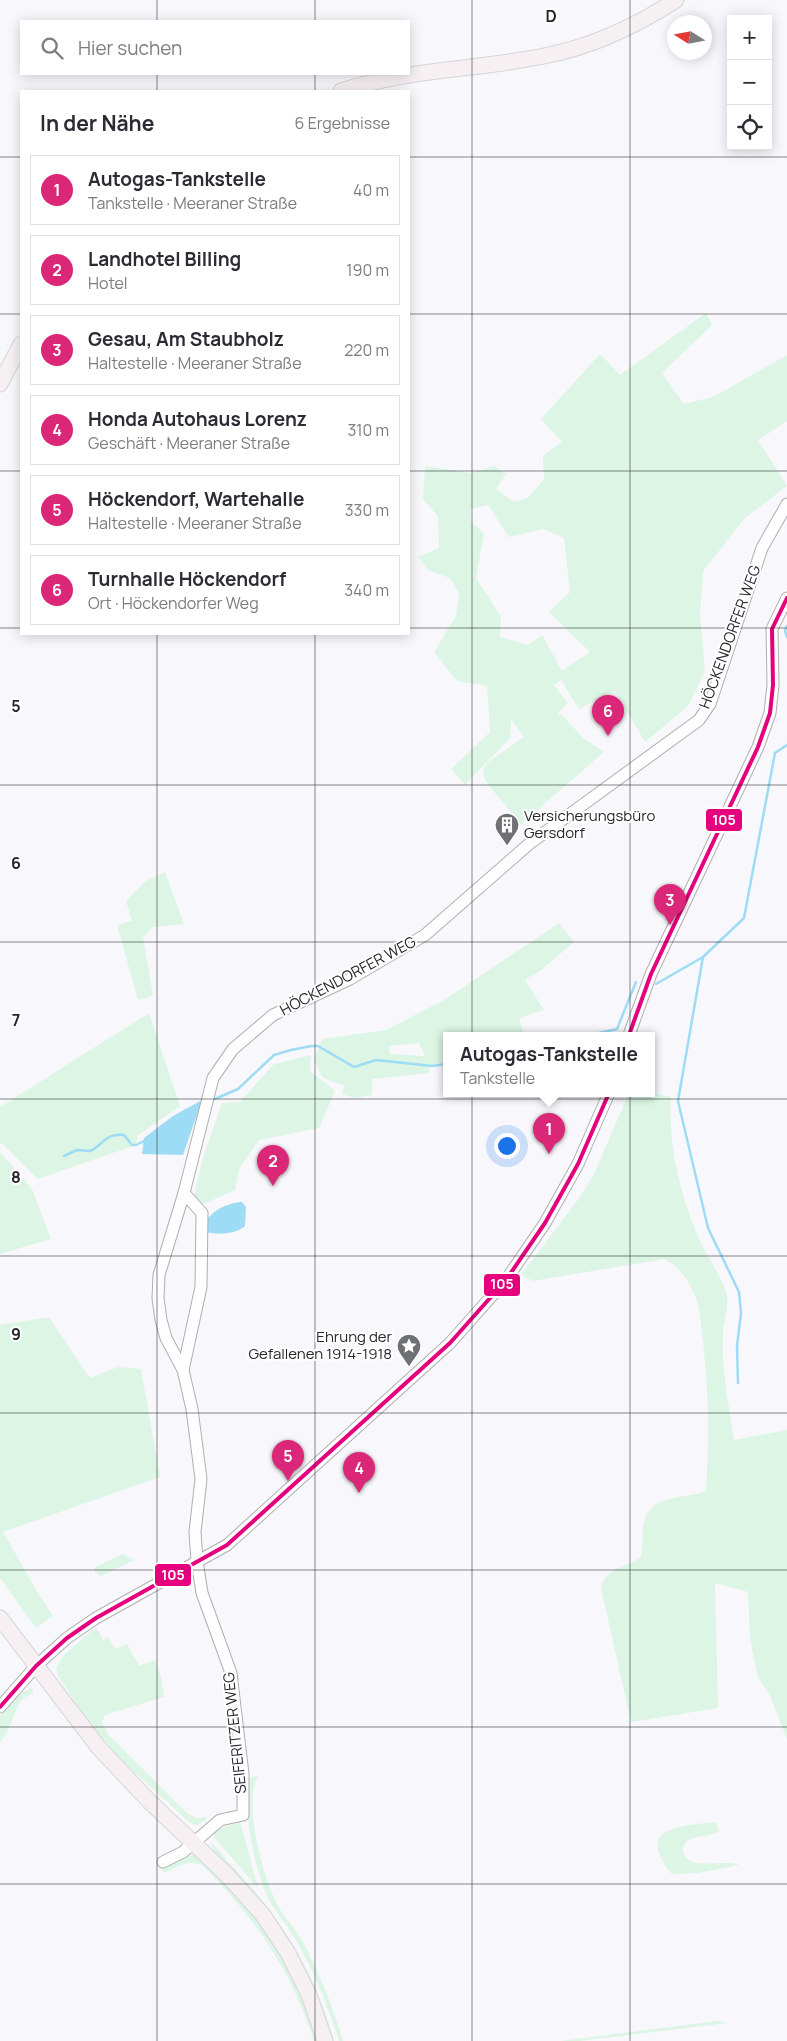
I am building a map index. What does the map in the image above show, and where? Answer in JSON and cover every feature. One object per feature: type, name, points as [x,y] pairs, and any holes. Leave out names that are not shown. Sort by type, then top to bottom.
[{"type":"main road","points":[[345,90],[394,78],[518,61],[569,50],[613,34],[676,0]]},
{"type":"main road","points":[[0,384],[20,346]]},
{"type":"main road","points":[[0,1618],[99,1748],[149,1801],[227,1875],[257,1909],[288,1953],[308,1994],[324,2041]]},
{"type":"street","name":"HÖCKENDORFER WEG","points":[[197,1561],[195,1532],[201,1479],[192,1409],[183,1370],[166,1338],[158,1298],[159,1275],[184,1193],[214,1078],[233,1049],[273,1015],[350,978],[425,935],[529,844],[699,720],[710,704],[762,548],[787,504]]},
{"type":"street","points":[[630,1032],[654,966],[758,747],[770,713],[773,685],[772,629],[787,598]]},
{"type":"street","points":[[0,1707],[36,1666],[68,1638],[96,1618],[227,1544],[438,1355],[478,1314],[526,1253],[558,1202],[578,1164],[607,1097]]},
{"type":"street","points":[[183,1370],[201,1287],[202,1213],[184,1193]]},
{"type":"street","name":"SEIFERITZER WEG","points":[[162,1862],[183,1852],[220,1820],[243,1815],[243,1774],[231,1673],[202,1593],[197,1561]]},
{"type":"green space","points":[[706,313],[712,325],[662,373],[684,404],[713,397],[787,355],[787,421],[758,440],[787,486],[745,518],[703,571],[700,616],[705,671],[688,706],[645,742],[615,691],[579,709],[561,680],[554,685],[568,703],[557,714],[562,715],[582,737],[604,752],[520,825],[512,812],[489,785],[483,774],[487,763],[524,737],[511,719],[510,738],[465,785],[451,769],[490,732],[487,686],[457,681],[434,652],[456,616],[459,594],[450,578],[428,570],[418,557],[439,548],[438,516],[423,499],[425,466],[471,473],[494,466],[506,474],[496,489],[514,502],[528,498],[544,479],[543,456],[562,442],[541,419],[600,354],[620,375]],"holes":[[[488,505],[509,537],[543,529],[564,538],[570,592],[549,612],[590,652],[562,671],[542,635],[528,645],[500,637],[501,617],[476,578],[484,533],[471,522],[470,509]]]},
{"type":"green space","points":[[165,872],[184,924],[153,927],[143,937],[153,996],[138,1000],[117,925],[132,921],[126,901],[146,881]]},
{"type":"green space","points":[[559,923],[574,942],[541,970],[525,980],[544,1010],[519,1018],[523,1032],[443,1032],[443,1064],[428,1066],[430,1073],[372,1079],[372,1095],[355,1098],[342,1094],[344,1086],[322,1077],[314,1059],[322,1039],[386,1030],[446,999]],"holes":[[[419,1043],[425,1056],[390,1054],[389,1046]]]},
{"type":"green space","points":[[149,1013],[180,1106],[137,1136],[136,1145],[38,1179],[3,1144],[0,1144],[0,1107]]},
{"type":"green space","points":[[311,1055],[310,1071],[335,1091],[319,1128],[259,1140],[239,1169],[235,1190],[203,1204],[194,1196],[202,1161],[222,1103],[240,1102],[274,1064]]},
{"type":"green space","points":[[655,1094],[671,1097],[671,1134],[681,1189],[700,1241],[720,1277],[727,1296],[723,1329],[723,1361],[734,1440],[787,1430],[787,1739],[770,1696],[758,1677],[750,1639],[748,1592],[715,1583],[718,1708],[631,1722],[601,1588],[607,1576],[612,1572],[641,1557],[644,1522],[654,1506],[669,1499],[706,1491],[708,1416],[705,1361],[696,1297],[681,1273],[665,1259],[533,1281],[521,1275],[580,1197],[594,1174],[627,1097],[655,1097]]},
{"type":"green space","points":[[0,1152],[32,1189],[51,1239],[0,1254]]},
{"type":"green space","points":[[49,1317],[90,1378],[118,1367],[141,1369],[160,1477],[3,1532],[53,1616],[36,1628],[0,1578],[0,1325]]},
{"type":"green space","points":[[123,1554],[134,1560],[101,1576],[95,1572],[95,1567]]},
{"type":"green space","points":[[96,1627],[103,1640],[108,1637],[115,1649],[127,1644],[139,1666],[155,1660],[161,1677],[164,1697],[105,1715],[102,1722],[108,1734],[188,1814],[196,1818],[206,1817],[206,1820],[197,1825],[191,1824],[117,1756],[90,1723],[58,1676],[56,1668],[64,1655]]},
{"type":"green space","points":[[32,1687],[33,1694],[21,1701],[0,1743],[0,1716],[18,1695]]},
{"type":"green space","points":[[258,1776],[252,1805],[257,1842],[267,1880],[279,1908],[301,1938],[315,1966],[343,2041],[339,2041],[325,2002],[308,1964],[292,1933],[269,1900],[261,1880],[251,1839],[247,1796],[247,1781],[251,1777]]},
{"type":"green space","points":[[239,1822],[258,1888],[214,1837],[215,1830]]},
{"type":"green space","points":[[716,1822],[719,1831],[710,1835],[692,1838],[685,1843],[683,1850],[685,1857],[690,1861],[698,1863],[733,1863],[739,1865],[698,1873],[672,1874],[662,1858],[658,1847],[660,1838],[666,1832],[676,1828]]},
{"type":"green space","points":[[210,1841],[266,1905],[281,1926],[307,1969],[334,2041],[329,2041],[317,2005],[214,1852]]},
{"type":"green space","points":[[192,1855],[199,1857],[245,1902],[291,1968],[320,2041],[314,2041],[294,1990],[269,1946],[255,1925],[221,1885],[202,1865],[197,1863],[182,1864],[164,1873],[161,1868]]},
{"type":"green space","points":[[717,2021],[728,2023],[579,2041],[561,2041]]},
{"type":"water","points":[[202,1100],[183,1155],[142,1154],[144,1138],[173,1116]]},
{"type":"water","points":[[242,1202],[246,1207],[245,1226],[237,1231],[225,1233],[208,1233],[204,1231],[208,1219],[217,1210],[229,1204]]},
{"type":"waterway","points":[[787,626],[785,631],[787,637]]},
{"type":"waterway","points":[[738,1383],[737,1346],[741,1313],[739,1292],[708,1228],[678,1101],[703,957],[744,918],[775,753],[787,745]]},
{"type":"waterway","points":[[656,984],[703,957]]},
{"type":"waterway","points":[[604,1032],[617,1029],[636,982]]},
{"type":"waterway","points":[[215,1099],[238,1089],[274,1055],[311,1046],[318,1046],[354,1067],[376,1060],[432,1066],[443,1064]]},
{"type":"waterway","points":[[64,1156],[77,1150],[90,1151],[108,1138],[117,1135],[124,1135],[132,1145],[144,1141]]},
{"type":"transit line","name":"105","points":[[630,1032],[651,974],[758,747],[770,713],[773,685],[772,629],[787,598]]},
{"type":"transit line","name":"105","points":[[0,1707],[36,1666],[67,1638],[96,1618],[227,1545],[450,1343],[506,1280],[545,1223],[578,1164],[607,1097]]},
{"type":"place","name":"Turnhalle Höckendorf","points":[[608,736]]},
{"type":"place","name":"Versicherungsbüro Gersdorf","points":[[507,846]]},
{"type":"place","name":"Gesau, Am Staubholz","points":[[670,925]]},
{"type":"place","name":"Autogas-Tankstelle","points":[[549,1154]]},
{"type":"place","name":"Landhotel Billing","points":[[273,1186]]},
{"type":"place","name":"Ehrung der Gefallenen 1914-1918","points":[[409,1367]]},
{"type":"place","name":"Höckendorf, Wartehalle","points":[[288,1481]]},
{"type":"place","name":"Honda Autohaus Lorenz","points":[[359,1493]]}]
